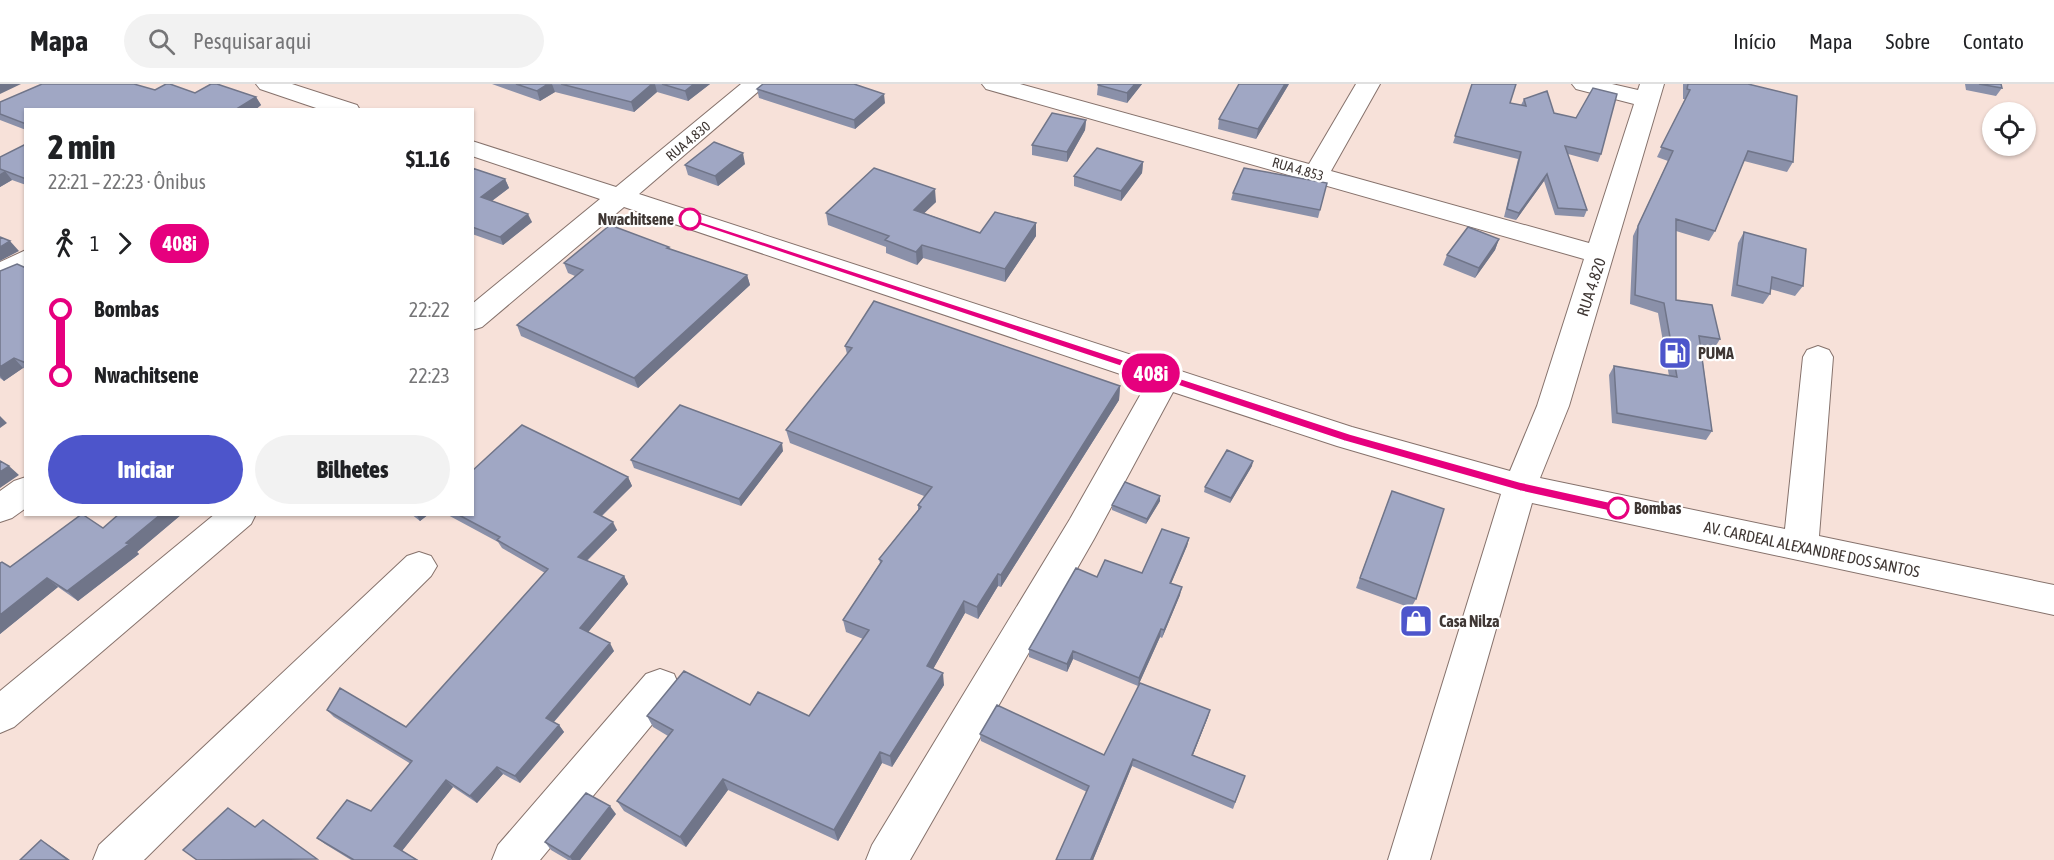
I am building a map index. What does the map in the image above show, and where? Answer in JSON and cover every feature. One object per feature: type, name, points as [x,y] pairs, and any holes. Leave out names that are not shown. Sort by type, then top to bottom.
[{"type":"street","points":[[268,84],[342,108]]},
{"type":"street","name":"RUA 4.830","points":[[474,318],[755,84]]},
{"type":"street","name":"RUA 4.853","points":[[994,84],[1031,89],[1316,174],[1601,255]]},
{"type":"street","points":[[1316,174],[1368,84]]},
{"type":"street","points":[[1584,84],[1650,92]]},
{"type":"street","name":"RUA 4.820","points":[[1409,860],[1520,487],[1552,406],[1650,92]]},
{"type":"street","points":[[281,108],[302,95]]},
{"type":"street","points":[[474,166],[483,151]]},
{"type":"street","name":"AV. CARDEAL ALEXANDRE DOS SANTOS","points":[[483,151],[621,198],[730,231],[1348,438],[1520,487],[2054,600]]},
{"type":"street","points":[[0,274],[24,260]]},
{"type":"street","points":[[1801,547],[1818,357]]},
{"type":"street","points":[[887,860],[1082,529],[1165,378]]},
{"type":"street","points":[[0,509],[24,491]]},
{"type":"street","points":[[0,715],[237,516]]},
{"type":"street","points":[[114,860],[419,566]]},
{"type":"street","points":[[513,860],[660,686]]},
{"type":"building","points":[[42,84],[134,84],[155,90],[170,84],[195,93],[211,84],[217,84],[256,97],[238,108],[24,108],[24,123],[0,114],[0,102]]},
{"type":"building","points":[[516,84],[548,84],[537,91]]},
{"type":"building","points":[[561,84],[652,84],[631,102]]},
{"type":"building","points":[[662,84],[694,84],[685,91]]},
{"type":"building","points":[[763,84],[854,84],[884,94],[854,120],[757,89]]},
{"type":"building","points":[[1098,84],[1135,84],[1127,93]]},
{"type":"building","points":[[1239,84],[1285,84],[1258,129],[1219,119]]},
{"type":"building","points":[[1472,84],[1516,84],[1510,103],[1526,106],[1524,99],[1547,91],[1554,113],[1576,118],[1593,88],[1617,94],[1601,154],[1565,146],[1587,210],[1558,208],[1547,174],[1519,213],[1507,209],[1521,152],[1455,136]]},
{"type":"building","points":[[1688,84],[1748,84],[1797,96],[1793,162],[1748,151],[1715,231],[1676,219],[1676,300],[1712,305],[1720,339],[1699,336],[1712,431],[1617,413],[1614,366],[1677,377],[1664,303],[1635,295],[1638,226],[1673,151],[1661,147],[1690,90],[1687,89]]},
{"type":"building","points":[[1979,84],[2001,84],[2002,88]]},
{"type":"building","points":[[1052,113],[1086,120],[1067,152],[1032,145]]},
{"type":"building","points":[[714,142],[743,153],[715,176],[685,165]]},
{"type":"building","points":[[24,145],[24,178],[0,169],[0,157]]},
{"type":"building","points":[[1097,148],[1143,162],[1121,191],[1074,176]]},
{"type":"building","points":[[874,168],[935,189],[914,210],[980,233],[995,212],[1036,223],[1005,269],[922,245],[916,252],[885,240],[889,236],[826,213]]},
{"type":"building","points":[[1244,168],[1327,183],[1320,210],[1233,193]]},
{"type":"building","points":[[474,169],[505,179],[481,197],[528,214],[500,237],[474,228]]},
{"type":"building","points":[[610,225],[669,247],[667,248],[747,275],[634,378],[517,325],[583,270],[564,263]]},
{"type":"building","points":[[1468,227],[1499,239],[1479,268],[1447,255]]},
{"type":"building","points":[[1744,232],[1806,249],[1803,286],[1772,277],[1770,294],[1737,285]]},
{"type":"building","points":[[0,237],[10,241],[0,247]]},
{"type":"building","points":[[17,264],[24,267],[24,362],[14,358],[0,367],[0,271]]},
{"type":"building","points":[[874,301],[1120,386],[1001,575],[998,574],[977,607],[964,601],[927,666],[943,673],[890,756],[880,752],[834,830],[723,779],[680,837],[617,801],[673,730],[647,716],[684,671],[750,705],[758,692],[809,716],[869,630],[843,620],[882,561],[879,559],[921,507],[918,505],[932,487],[786,430],[852,348],[845,346]]},
{"type":"building","points":[[680,405],[782,443],[739,499],[631,460]]},
{"type":"building","points":[[522,425],[628,477],[594,512],[613,522],[578,557],[624,576],[580,628],[610,643],[546,718],[559,725],[515,776],[497,767],[470,796],[446,780],[394,846],[417,860],[354,860],[317,838],[347,800],[371,811],[412,761],[327,710],[340,688],[406,727],[548,569],[497,540],[500,537],[461,516],[474,516],[474,469]]},
{"type":"building","points":[[1227,450],[1253,461],[1231,498],[1205,487]]},
{"type":"building","points":[[0,461],[9,466],[0,472]]},
{"type":"building","points":[[1125,482],[1160,496],[1147,519],[1112,505]]},
{"type":"building","points":[[1392,491],[1444,509],[1416,599],[1360,578]]},
{"type":"building","points":[[79,516],[85,516],[103,528],[117,516],[159,516],[126,543],[129,544],[67,591],[47,578],[0,615],[0,563],[10,567]]},
{"type":"building","points":[[1162,529],[1189,538],[1170,583],[1182,587],[1164,630],[1161,629],[1139,678],[1073,651],[1067,664],[1029,649],[1076,568],[1097,577],[1105,560],[1142,573]]},
{"type":"building","points":[[1140,683],[1210,710],[1192,755],[1245,776],[1235,802],[1133,759],[1091,859],[1093,860],[1056,860],[1089,786],[980,734],[997,705],[1104,755]]},
{"type":"building","points":[[586,793],[610,806],[570,857],[545,842]]},
{"type":"building","points":[[228,808],[255,827],[263,820],[317,859],[197,860],[183,850]]},
{"type":"building","points":[[41,840],[68,860],[20,860]]},
{"type":"bus line","name":"408i","points":[[690,219],[1348,438],[1520,487],[1618,508]]},
{"type":"place","name":"Nwachitsene","points":[[690,219]]},
{"type":"place","name":"PUMA","points":[[1675,353]]},
{"type":"place","name":"Bombas","points":[[1618,508]]},
{"type":"place","name":"Casa Nilza","points":[[1416,621]]}]
